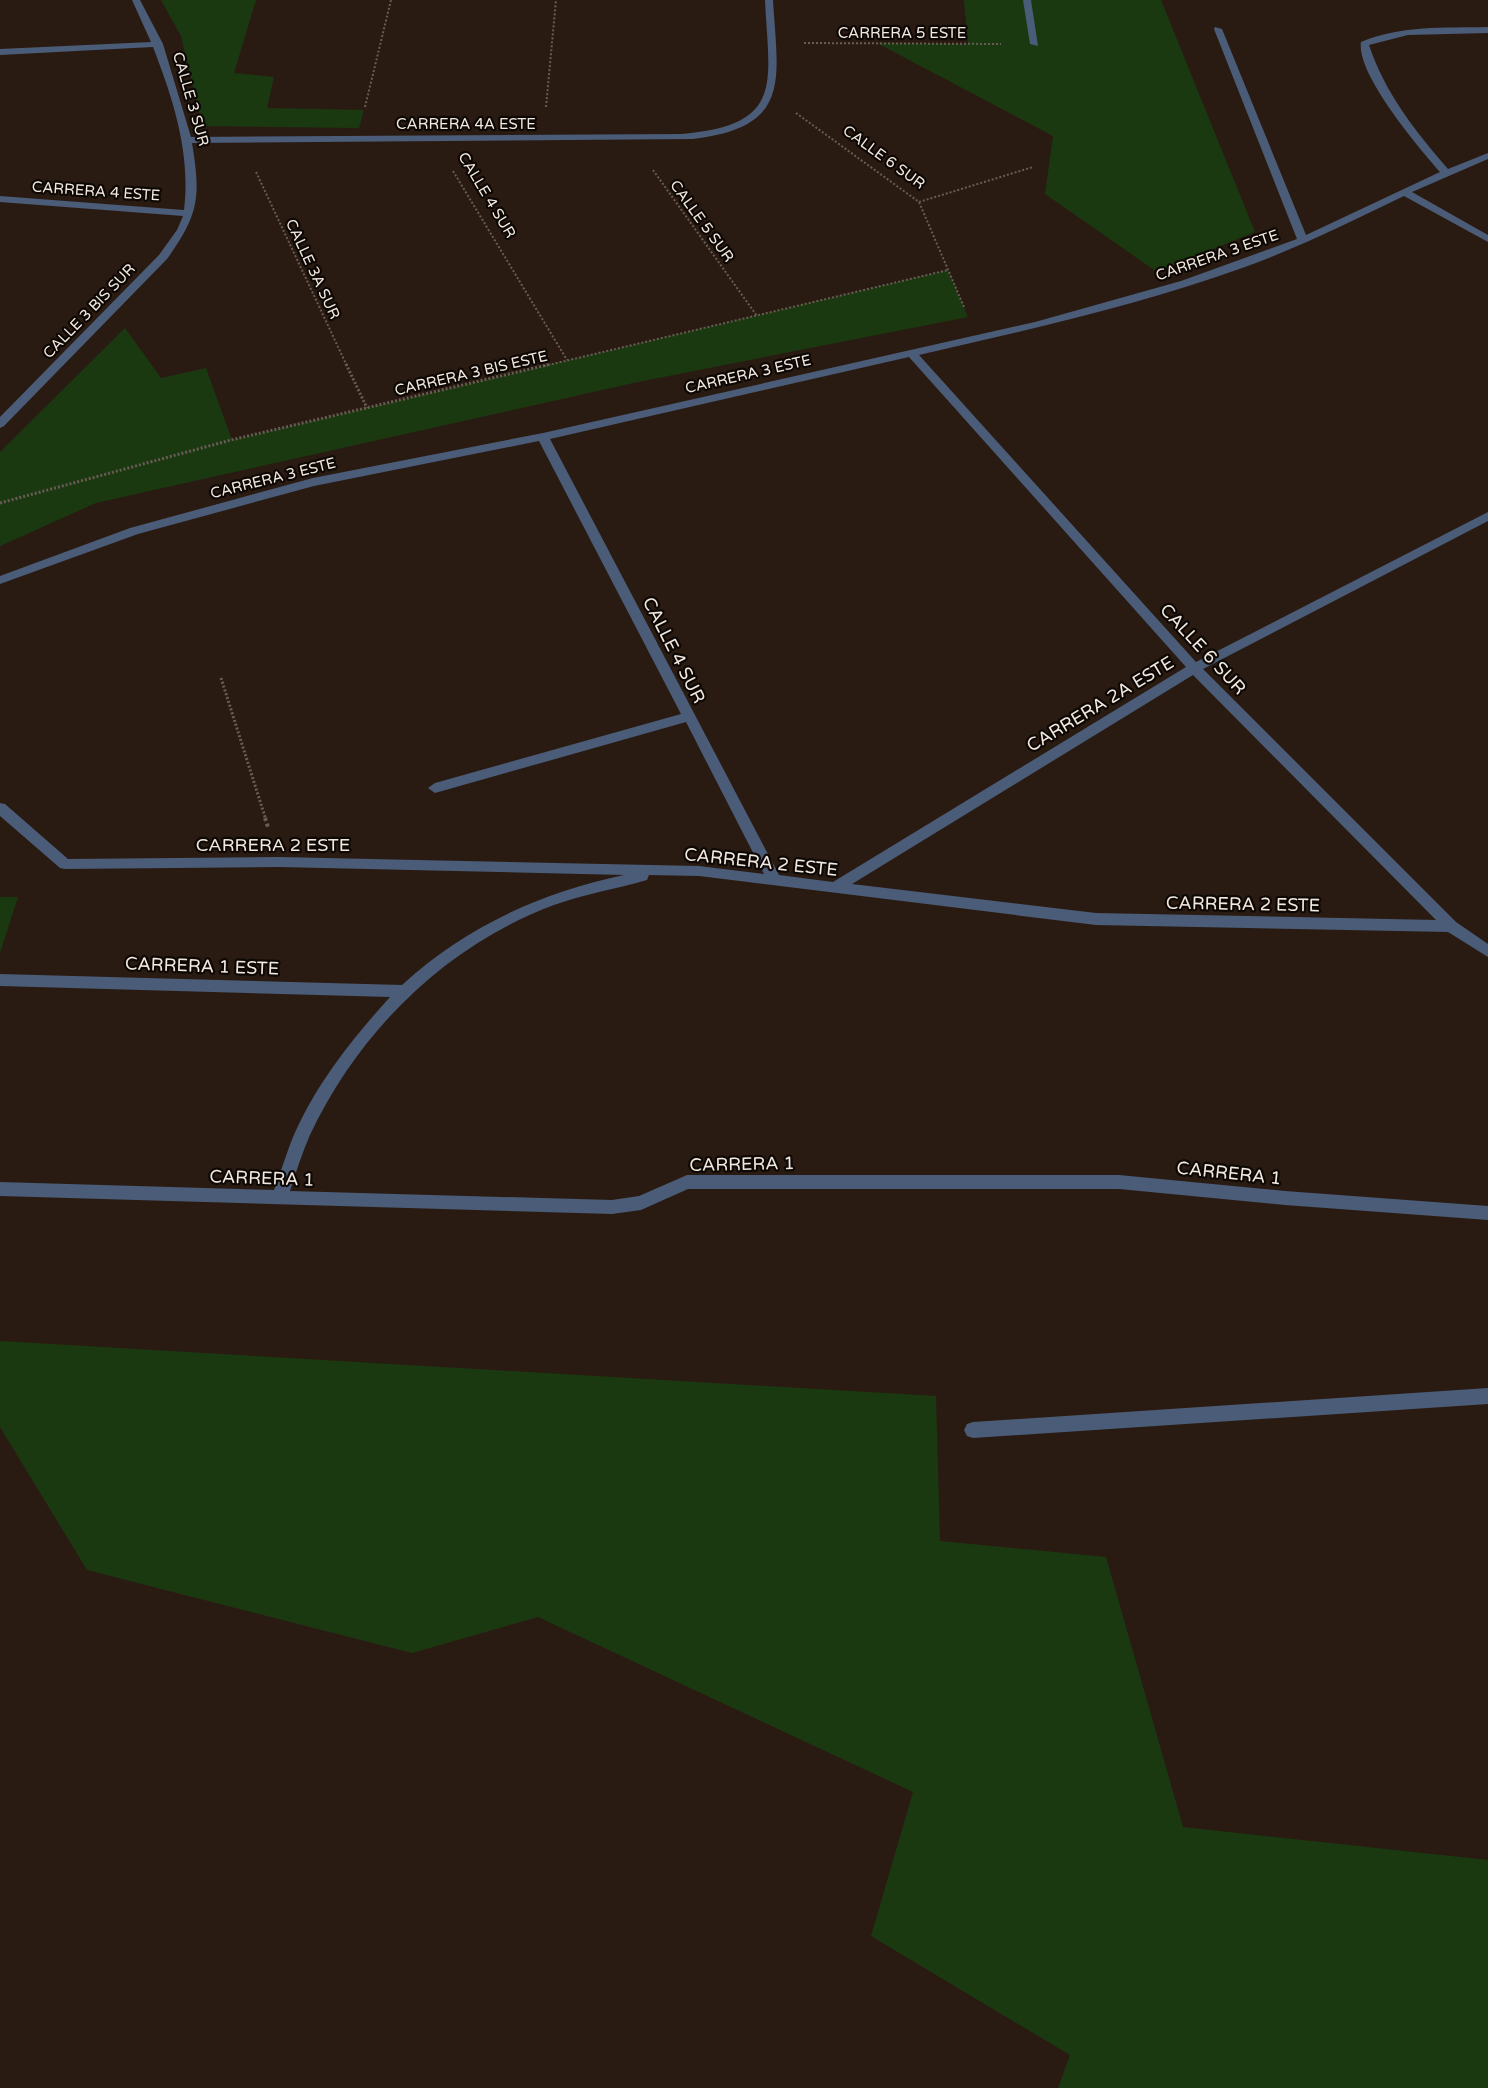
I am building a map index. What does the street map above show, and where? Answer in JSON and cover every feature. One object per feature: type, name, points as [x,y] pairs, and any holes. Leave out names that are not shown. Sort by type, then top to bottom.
[{"type":"street","name":"CALLE 3 SUR","points":[[136,0],[158,44],[188,140],[191,180],[189,213]]},
{"type":"street","points":[[769,0],[770,94]]},
{"type":"street","points":[[1027,0],[1035,44]]},
{"type":"street","points":[[1218,29],[1303,240]]},
{"type":"street","points":[[1445,172],[1415,137],[1382,88],[1371,70],[1364,44],[1377,37],[1404,33],[1488,30]]},
{"type":"street","points":[[0,52],[158,44]]},
{"type":"street","name":"CARRERA 4A ESTE","points":[[188,140],[699,136],[743,123],[766,104],[770,94]]},
{"type":"street","name":"CARRERA 3 ESTE","points":[[0,580],[134,531],[313,482],[543,437],[1036,325],[1159,292],[1303,240],[1445,172],[1488,156]]},
{"type":"street","points":[[1404,192],[1488,239]]},
{"type":"street","name":"CARRERA 4 ESTE","points":[[0,199],[189,213]]},
{"type":"street","name":"CALLE 3 BIS SUR","points":[[0,424],[163,256],[186,223],[189,213]]},
{"type":"street","name":"CALLE 6 SUR","points":[[910,352],[1194,668],[1451,926],[1488,951]]},
{"type":"street","name":"CALLE 4 SUR","points":[[543,437],[774,879]]},
{"type":"street","name":"CARRERA 2A ESTE","points":[[834,888],[1194,668],[1488,516]]},
{"type":"street","points":[[435,788],[688,717]]},
{"type":"street","name":"CARRERA 2 ESTE","points":[[0,808],[65,864],[279,862],[699,871],[1096,919],[1451,926]]},
{"type":"street","points":[[279,1198],[300,1141],[322,1098],[349,1056],[403,991],[447,954],[484,930],[525,910],[566,894],[609,882],[654,874],[699,871]]},
{"type":"street","name":"CARRERA 1 ESTE","points":[[0,980],[403,991]]},
{"type":"street","name":"CARRERA 1","points":[[0,1189],[612,1207],[642,1203],[687,1182],[1119,1182],[1286,1198],[1488,1213]]},
{"type":"street","points":[[973,1430],[1488,1396]]},
{"type":"path","points":[[357,139],[391,0]]},
{"type":"path","points":[[543,138],[556,0]]},
{"type":"path","name":"CARRERA 5 ESTE","points":[[770,43],[1035,44]]},
{"type":"path","name":"CALLE 6 SUR","points":[[770,94],[919,202],[978,338]]},
{"type":"path","name":"CALLE 5 SUR","points":[[629,138],[757,316]]},
{"type":"path","name":"CALLE 3A SUR","points":[[241,139],[367,408]]},
{"type":"path","name":"CALLE 4 SUR","points":[[434,139],[567,360]]},
{"type":"path","points":[[919,202],[1033,167]]},
{"type":"path","name":"CARRERA 3 BIS ESTE","points":[[0,503],[231,440],[948,270]]},
{"type":"path","points":[[221,678],[279,862]]},
{"type":"green space","points":[[161,0],[256,0],[234,73],[274,77],[267,108],[364,110],[359,128],[202,126],[181,36]]},
{"type":"green space","points":[[964,0],[1161,0],[1255,232],[1157,272],[1045,194],[1053,136],[877,43],[968,44]]},
{"type":"green space","points":[[948,270],[968,317],[638,382],[96,503],[0,546],[0,452],[125,328],[161,378],[206,368],[232,440]]},
{"type":"green space","points":[[0,897],[18,897],[0,953]]},
{"type":"green space","points":[[0,1341],[936,1396],[940,1541],[1106,1557],[1183,1827],[1488,1860],[1488,2088],[1058,2088],[1070,2055],[871,1936],[913,1792],[538,1617],[412,1653],[87,1570],[0,1427]]}]
